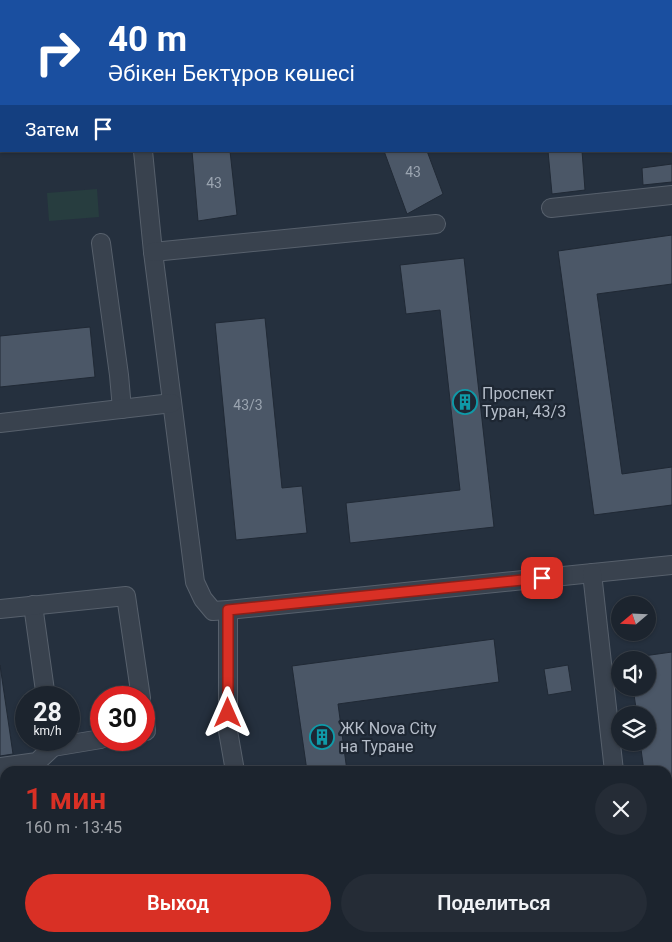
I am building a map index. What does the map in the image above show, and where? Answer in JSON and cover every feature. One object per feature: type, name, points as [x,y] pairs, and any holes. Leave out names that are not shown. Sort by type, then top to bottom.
[{"type":"street","points":[[143,152],[153,252],[196,582],[203,599],[213,611],[672,565]]},
{"type":"street","points":[[551,208],[672,195]]},
{"type":"street","points":[[153,252],[436,224]]},
{"type":"street","points":[[100,243],[122,409]]},
{"type":"street","points":[[0,423],[172,403]]},
{"type":"street","points":[[592,573],[613,766]]},
{"type":"street","points":[[0,609],[33,604],[126,596],[139,686]]},
{"type":"street","points":[[33,604],[44,686]]},
{"type":"street","points":[[228,610],[228,731],[234,766]]},
{"type":"street","points":[[7,766],[37,762],[46,751]]},
{"type":"green space","points":[[97,189],[99,217],[49,221],[47,193]]},
{"type":"building","points":[[192,152],[230,152],[237,215],[198,221]]},
{"type":"building","points":[[384,152],[427,152],[443,194],[407,214]]},
{"type":"building","points":[[548,152],[582,152],[585,190],[552,194]]},
{"type":"building","points":[[672,164],[672,182],[643,185],[642,168]]},
{"type":"building","points":[[672,235],[672,284],[597,294],[622,474],[672,467],[672,505],[594,515],[558,251]]},
{"type":"building","name":"Проспект Туран, 43/3","points":[[464,258],[494,527],[350,543],[346,503],[460,490],[440,310],[406,314],[400,265]]},
{"type":"building","points":[[265,318],[282,488],[302,486],[307,533],[236,540],[215,323]]},
{"type":"building","points":[[90,327],[95,377],[0,387],[0,336]]},
{"type":"building","name":"ЖК Nova City на Туране","points":[[494,639],[499,682],[338,704],[346,766],[306,766],[292,666]]},
{"type":"building","points":[[672,652],[672,766],[643,766],[641,751],[656,751],[656,706],[636,706],[634,696],[656,696],[656,654]]},
{"type":"building","points":[[0,665],[13,754],[0,756]]},
{"type":"building","points":[[568,665],[572,691],[548,695],[544,669]]},
{"type":"place","name":"Проспект Туран, 43/3","points":[[465,402]]},
{"type":"place","name":"ЖК Nova City на Туране","points":[[322,737]]},
{"type":"route","points":[[228,713],[228,610],[542,578]]}]
